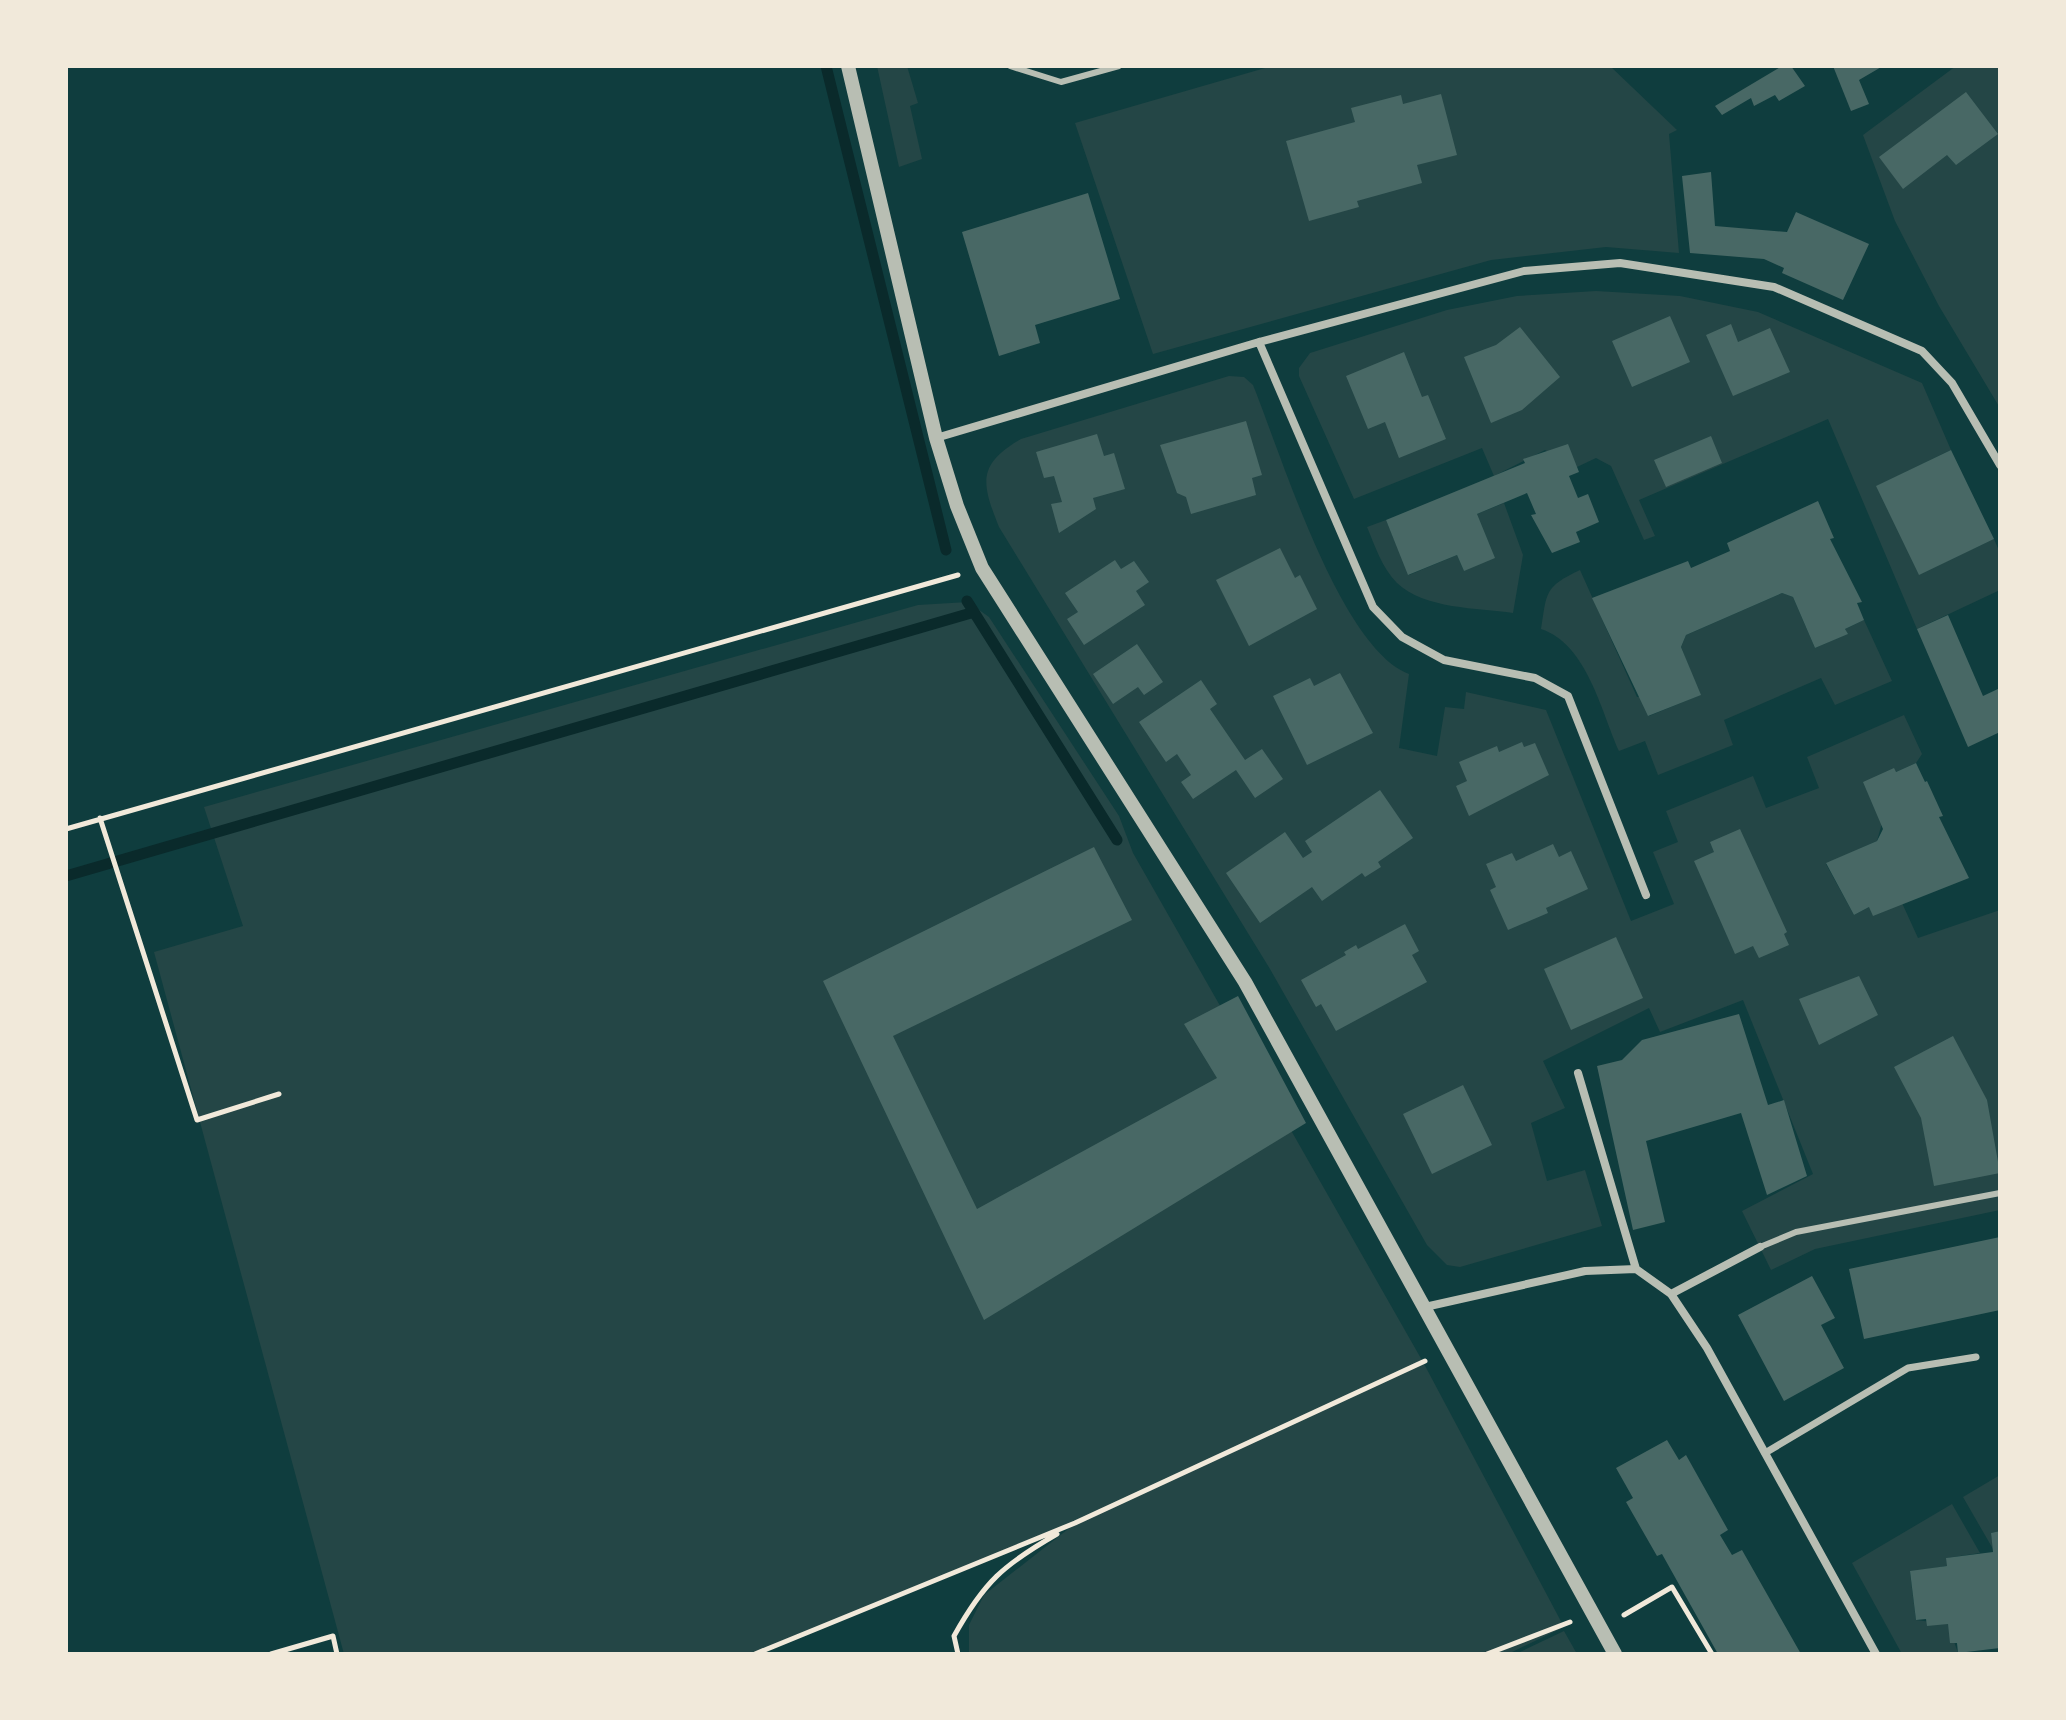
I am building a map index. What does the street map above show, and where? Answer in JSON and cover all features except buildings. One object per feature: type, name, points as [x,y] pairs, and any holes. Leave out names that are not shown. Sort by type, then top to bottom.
[{"type":"street","points":[[848,66],[936,438],[957,506],[982,568],[1245,982],[1615,1654]]},
{"type":"street","points":[[936,438],[1259,342],[1524,271],[1620,263],[1774,287],[1922,351],[1952,383],[2000,465]]},
{"type":"street","points":[[1259,342],[1373,607],[1402,637],[1444,660],[1535,678],[1568,696],[1646,895]]},
{"type":"street","points":[[1578,1073],[1636,1269]]},
{"type":"street","points":[[1671,1294],[1760,1247]]},
{"type":"street","points":[[1425,1307],[1585,1271],[1636,1269],[1671,1294],[1707,1348],[1876,1654]]},
{"type":"street","points":[[1765,1453],[1908,1368],[1976,1357]]},
{"type":"lane","points":[[1010,66],[1061,82],[1119,66]]},
{"type":"lane","points":[[1760,1247],[1796,1232],[2000,1193]]},
{"type":"path","points":[[66,829],[982,568]]},
{"type":"path","points":[[100,818],[197,1120],[279,1094]]},
{"type":"path","points":[[755,1654],[1075,1523],[1430,1361]]},
{"type":"path","points":[[958,1654],[954,1636],[978,1593],[1020,1556],[1075,1523]]},
{"type":"path","points":[[1624,1615],[1672,1587],[1712,1654]]},
{"type":"path","points":[[1487,1654],[1570,1621]]},
{"type":"path","points":[[271,1654],[333,1636],[337,1654]]},
{"type":"shaded area","points":[[877,66],[907,66],[918,103],[910,106],[922,159],[899,167]]},
{"type":"shaded area","points":[[1272,66],[1610,66],[1677,130],[1669,134],[1679,253],[1606,247],[1491,260],[1153,354],[1075,123]]},
{"type":"shaded area","points":[[1956,66],[2000,66],[2000,408],[1939,306],[1895,221],[1863,135]]},
{"type":"shaded area","points":[[1596,291],[1680,296],[1758,312],[1922,383],[1951,450],[1877,486],[1919,574],[1994,539],[2000,553],[2000,590],[1917,629],[1828,419],[1639,500],[1655,536],[1644,540],[1611,466],[1596,458],[1577,467],[1545,450],[1494,476],[1482,448],[1354,499],[1299,376],[1299,368],[1310,353],[1447,310],[1517,296]]},
{"type":"shaded area","points":[[1229,376],[1244,377],[1253,385],[1316,546],[1359,628],[1384,657],[1409,674],[1399,748],[1437,756],[1445,707],[1464,709],[1466,692],[1546,710],[1631,921],[1674,904],[1653,852],[1678,842],[1666,811],[1753,776],[1766,808],[1819,788],[1807,757],[1904,715],[1922,754],[1916,763],[1896,772],[1877,841],[1826,864],[1854,915],[1869,907],[1902,903],[1918,938],[2000,910],[2000,1210],[1815,1249],[1771,1270],[1742,1211],[1813,1174],[1743,1000],[1660,1032],[1649,1008],[1543,1061],[1565,1108],[1531,1123],[1547,1181],[1585,1170],[1602,1226],[1460,1267],[1447,1265],[1427,1245],[1270,969],[999,527],[989,499],[987,477],[990,467],[1006,448],[1021,439]]},
{"type":"shaded area","points":[[1504,503],[1523,555],[1513,613],[1436,603],[1408,592],[1387,571],[1367,527],[1386,520],[1409,575],[1457,555],[1464,571],[1477,514]]},
{"type":"shaded area","points":[[1580,570],[1637,697],[1640,697],[1649,716],[1700,695],[1681,647],[1686,635],[1782,593],[1793,597],[1815,648],[1847,634],[1845,629],[1864,620],[1892,681],[1835,705],[1821,678],[1724,720],[1733,745],[1658,775],[1645,741],[1619,751],[1599,699],[1581,664],[1557,637],[1541,629],[1549,592],[1560,581]]},
{"type":"shaded area","points":[[968,602],[989,617],[1119,816],[1133,853],[1423,1362],[1564,1627],[1508,1654],[969,1654],[969,1625],[984,1595],[1072,1526],[755,1654],[344,1654],[154,952],[243,926],[204,807],[918,605]]},
{"type":"shaded area","points":[[2000,1475],[2000,1531],[1991,1533],[1993,1549],[1963,1497]]},
{"type":"shaded area","points":[[1952,1504],[1980,1553],[1947,1558],[1947,1566],[1910,1572],[1916,1620],[1948,1624],[1958,1653],[1963,1654],[1902,1654],[1852,1563]]},
{"type":"shaded area","points":[[1564,1631],[1577,1654],[1521,1654],[1520,1652]]},
{"type":"waterway","points":[[826,66],[946,550]]},
{"type":"waterway","points":[[967,601],[1117,840]]},
{"type":"waterway","points":[[66,876],[971,613]]}]
